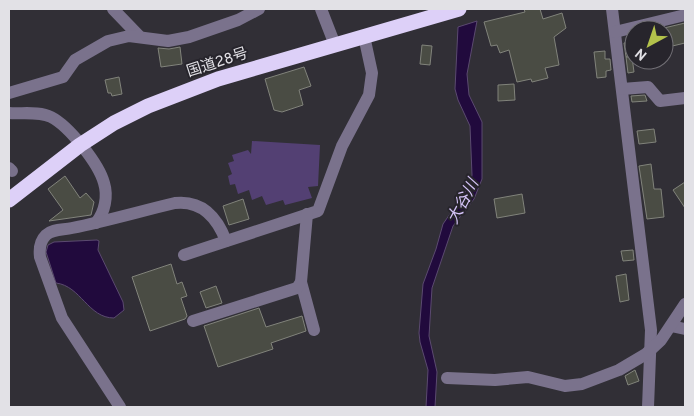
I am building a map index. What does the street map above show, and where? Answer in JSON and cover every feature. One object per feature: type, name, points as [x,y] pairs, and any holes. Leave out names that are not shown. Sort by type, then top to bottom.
[{"type":"highway","name":"国道28号","points":[[9,200],[80,144],[139,110],[181,92],[335,44],[459,9]]},
{"type":"street","points":[[9,92],[63,77],[75,60],[108,42],[129,36],[168,41],[190,37],[238,20],[258,9]]},
{"type":"street","points":[[321,9],[335,44]]},
{"type":"street","points":[[612,9],[651,330],[648,407]]},
{"type":"street","points":[[116,10],[140,37]]},
{"type":"street","points":[[615,32],[685,15]]},
{"type":"street","points":[[193,321],[297,288],[301,282],[313,213],[344,142],[369,95],[372,73],[364,36]]},
{"type":"street","points":[[622,89],[648,87],[660,101],[685,98]]},
{"type":"street","points":[[9,113],[42,114],[50,117],[68,131],[80,144],[97,167],[105,187],[105,204],[102,215],[96,223]]},
{"type":"street","points":[[120,407],[62,318],[39,251],[40,244],[46,235],[53,231],[184,202],[195,204],[205,209],[221,228],[226,241]]},
{"type":"street","points":[[184,255],[313,213]]},
{"type":"street","points":[[301,282],[314,330]]},
{"type":"street","points":[[447,378],[495,380],[528,377],[565,386],[582,384],[618,370],[650,350],[661,340],[685,304]]},
{"type":"street","points":[[671,326],[685,329]]},
{"type":"shaded area","points":[[252,141],[320,145],[318,186],[308,187],[312,198],[285,205],[283,200],[266,205],[262,196],[252,200],[249,190],[238,194],[235,184],[230,185],[228,176],[232,174],[228,163],[234,161],[232,155],[248,150],[251,154]]},
{"type":"water","name":"大谷川","points":[[477,21],[467,74],[469,95],[482,122],[482,179],[474,199],[453,226],[432,288],[429,336],[437,372],[435,407],[426,407],[428,370],[419,333],[423,284],[443,224],[470,185],[472,175],[470,126],[455,89],[458,27]]},
{"type":"water","points":[[99,241],[98,250],[123,302],[124,310],[114,318],[105,317],[97,313],[72,290],[65,285],[56,283],[46,252],[48,245],[54,242]]},
{"type":"building","points":[[524,9],[540,9],[543,19],[562,13],[566,28],[554,37],[559,65],[545,68],[548,78],[532,82],[531,79],[517,82],[509,50],[500,53],[497,45],[491,46],[484,22],[525,12]]},
{"type":"building","points":[[685,23],[685,43],[674,46],[674,26]]},
{"type":"building","points":[[422,45],[432,46],[430,65],[420,64]]},
{"type":"building","points":[[180,47],[182,64],[161,67],[158,48]]},
{"type":"building","points":[[605,51],[605,59],[610,59],[611,70],[606,71],[606,77],[597,78],[594,52]]},
{"type":"building","points":[[304,67],[311,86],[299,90],[303,105],[282,112],[274,110],[265,79]]},
{"type":"building","points":[[119,77],[122,94],[112,96],[111,93],[108,93],[105,80]]},
{"type":"building","points":[[514,84],[515,100],[498,101],[498,85]]},
{"type":"building","points":[[645,95],[647,101],[632,102],[631,96]]},
{"type":"building","points":[[654,129],[656,142],[639,144],[637,131]]},
{"type":"building","points":[[651,164],[654,189],[661,189],[664,217],[647,219],[639,166]]},
{"type":"building","points":[[65,176],[80,198],[86,193],[94,202],[91,215],[49,221],[63,210],[48,189]]},
{"type":"building","points":[[685,182],[685,208],[673,190]]},
{"type":"building","points":[[522,194],[525,213],[497,218],[494,199]]},
{"type":"building","points":[[243,199],[249,219],[229,225],[223,206]]},
{"type":"building","points":[[633,250],[634,260],[623,261],[621,251]]},
{"type":"building","points":[[171,264],[177,284],[182,282],[187,296],[181,298],[187,316],[185,319],[150,331],[132,277]]},
{"type":"building","points":[[626,274],[629,300],[620,302],[616,276]]},
{"type":"building","points":[[216,286],[222,303],[206,308],[200,292]]},
{"type":"building","points":[[259,308],[266,327],[302,316],[306,331],[271,343],[273,349],[218,367],[204,326]]},
{"type":"building","points":[[635,370],[639,381],[628,385],[625,376]]}]
